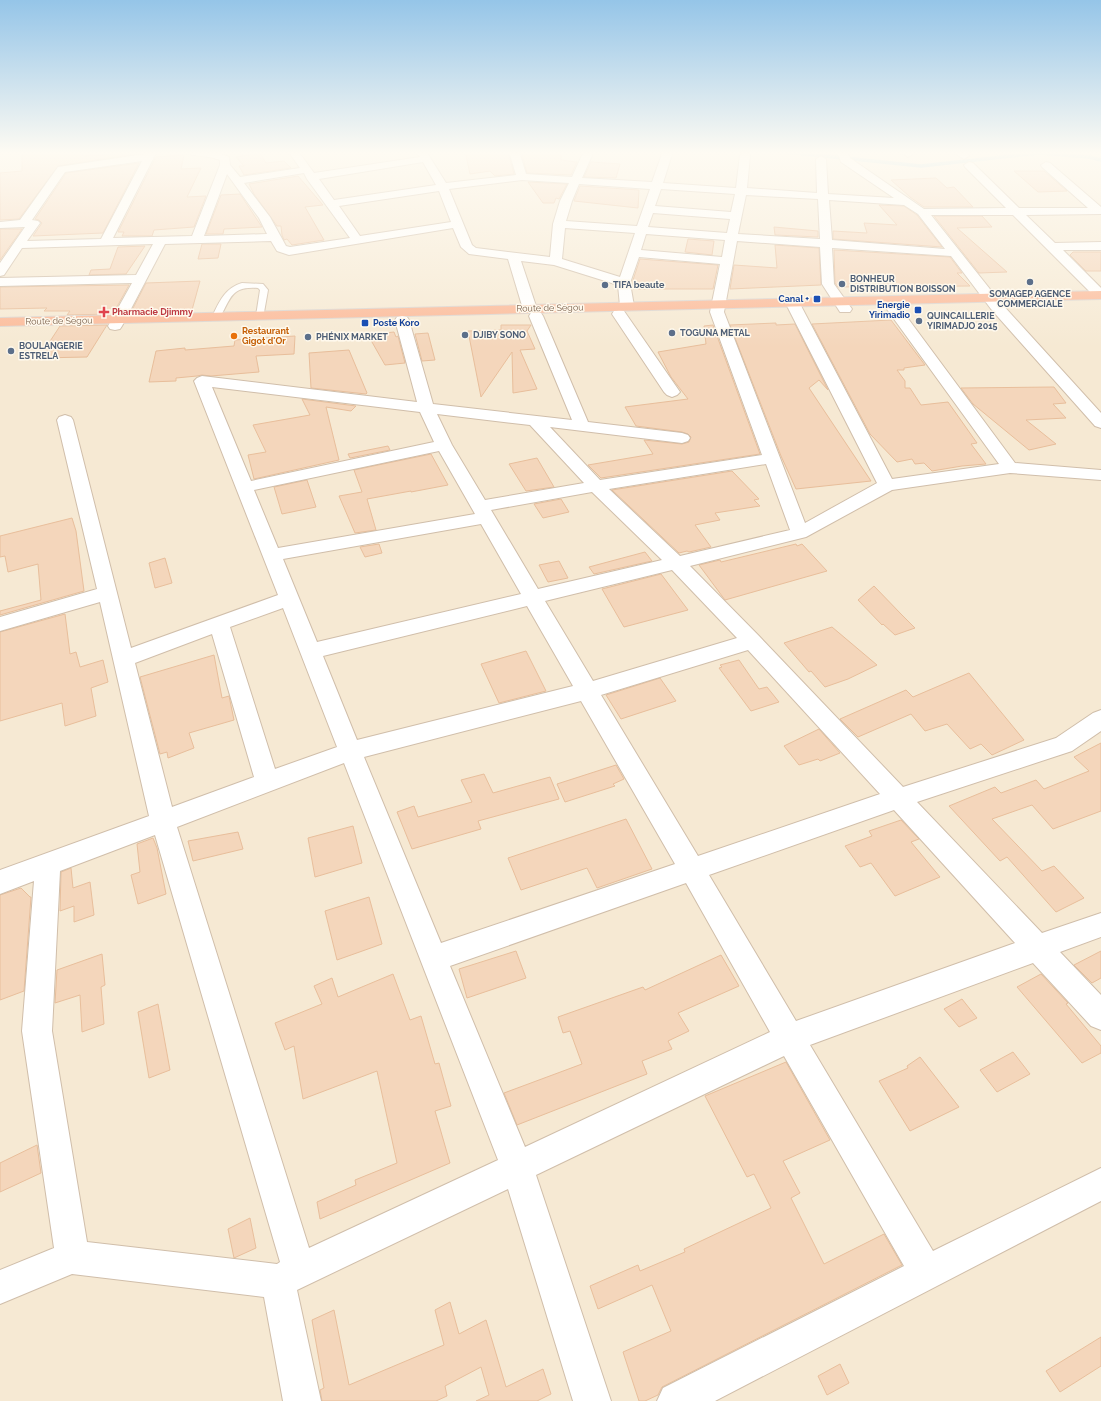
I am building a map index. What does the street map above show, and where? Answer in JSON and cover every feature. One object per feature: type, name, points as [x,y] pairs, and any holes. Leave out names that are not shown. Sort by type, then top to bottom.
[{"type":"highway","name":"Route de Ségou","points":[[0,330],[216,317],[1101,300]]},
{"type":"highway","name":"Route de Ségou","points":[[842,305],[892,308],[993,301]]},
{"type":"highway","name":"Route de Ségou","points":[[0,322],[117,323],[402,320],[533,312]]},
{"type":"street","points":[[24,223],[29,216]]},
{"type":"street","points":[[105,244],[119,216]]},
{"type":"street","points":[[196,240],[205,216]]},
{"type":"street","points":[[264,216],[281,248],[289,251],[457,224]]},
{"type":"street","points":[[340,216],[358,240]]},
{"type":"street","points":[[454,216],[467,247],[473,252],[556,261],[624,283]]},
{"type":"street","points":[[556,261],[559,224],[561,216]]},
{"type":"street","points":[[646,216],[624,283],[623,310],[672,392]]},
{"type":"street","points":[[736,216],[718,308],[800,533]]},
{"type":"street","points":[[824,216],[828,284],[842,305]]},
{"type":"street","points":[[926,216],[993,301],[1101,423]]},
{"type":"street","points":[[1021,216],[1052,247],[1101,300]]},
{"type":"street","points":[[0,225],[34,223],[0,272]]},
{"type":"street","points":[[559,224],[955,253]]},
{"type":"street","points":[[18,245],[105,244],[274,237]]},
{"type":"street","points":[[117,323],[161,241]]},
{"type":"street","points":[[1052,247],[1101,246]]},
{"type":"street","points":[[633,253],[727,261]]},
{"type":"street","points":[[514,257],[533,312],[582,426]]},
{"type":"street","points":[[0,282],[141,279]]},
{"type":"street","points":[[794,306],[887,485]]},
{"type":"street","points":[[892,308],[1010,468]]},
{"type":"street","points":[[402,320],[426,407],[444,445],[927,1273]]},
{"type":"street","points":[[592,1401],[517,1167],[202,381],[682,438]]},
{"type":"street","points":[[65,420],[163,821],[289,1276],[302,1401]]},
{"type":"street","points":[[534,420],[596,486],[676,563],[752,640],[1101,1016]]},
{"type":"street","points":[[245,487],[444,445]]},
{"type":"street","points":[[272,555],[483,512],[596,486],[772,458]]},
{"type":"street","points":[[311,651],[800,533],[887,485],[1010,468],[1101,475]]},
{"type":"street","points":[[0,624],[107,593]]},
{"type":"street","points":[[123,659],[289,598]]},
{"type":"street","points":[[219,624],[267,782]]},
{"type":"street","points":[[0,882],[350,751],[588,691],[752,640]]},
{"type":"street","points":[[434,959],[898,798],[1064,745],[1101,719]]},
{"type":"street","points":[[48,864],[37,1031],[72,1256]]},
{"type":"street","points":[[0,1287],[72,1256],[289,1276],[790,1038],[1101,925]]},
{"type":"street","points":[[676,1401],[1101,1184]]},
{"type":"lane","points":[[216,317],[229,292],[241,286],[256,285],[260,286],[264,290],[260,316]]},
{"type":"shaded area","points":[[0,216],[1101,216],[1101,1401],[0,1401]]},
{"type":"building","points":[[0,216],[21,216],[19,219],[0,220]]},
{"type":"building","points":[[37,216],[112,216],[103,233],[33,236],[42,223],[35,219]]},
{"type":"building","points":[[126,216],[198,216],[194,227],[154,230],[152,236],[122,236],[124,232],[118,232]]},
{"type":"building","points":[[213,216],[255,216],[262,227],[224,229],[223,234],[206,234]]},
{"type":"building","points":[[270,216],[310,216],[324,240],[292,245],[287,239],[284,240],[281,226],[277,226]]},
{"type":"building","points":[[889,216],[918,216],[942,247],[833,239],[833,231],[867,233],[864,223],[897,225]]},
{"type":"building","points":[[934,216],[982,216],[992,227],[957,228],[1007,272],[979,273]]},
{"type":"building","points":[[774,227],[818,231],[818,237],[775,235]]},
{"type":"building","points":[[0,229],[22,229],[0,260]]},
{"type":"building","points":[[688,239],[714,241],[712,255],[685,252]]},
{"type":"building","points":[[202,244],[221,244],[218,258],[198,259]]},
{"type":"building","points":[[775,245],[819,248],[821,285],[730,289],[734,265],[777,268]]},
{"type":"building","points":[[145,246],[126,274],[89,275],[91,270],[110,269],[118,247]]},
{"type":"building","points":[[834,250],[950,257],[962,273],[957,273],[970,286],[838,287],[835,283]]},
{"type":"building","points":[[1073,252],[1101,252],[1101,271],[1086,271],[1070,255]]},
{"type":"building","points":[[640,259],[718,265],[713,289],[633,289],[633,280]]},
{"type":"building","points":[[200,281],[192,310],[131,312],[146,283]]},
{"type":"building","points":[[129,285],[113,314],[67,315],[70,311],[44,311],[47,308],[0,309],[0,287]]},
{"type":"building","points":[[891,320],[925,365],[904,368],[904,370],[897,370],[905,381],[905,388],[910,388],[921,405],[948,402],[977,443],[971,444],[986,464],[932,471],[924,463],[915,464],[912,459],[897,462],[870,434],[812,324]]},
{"type":"building","points":[[776,323],[776,325],[795,324],[828,390],[819,380],[809,388],[871,481],[796,489],[781,456],[730,325]]},
{"type":"building","points":[[107,325],[87,357],[39,358],[60,326]]},
{"type":"building","points":[[501,325],[531,325],[527,331],[535,349],[520,350],[537,389],[513,393],[512,352],[481,397],[468,331],[501,330]]},
{"type":"building","points":[[713,325],[760,454],[601,478],[588,465],[653,454],[644,440],[682,444],[689,442],[691,437],[682,432],[636,426],[625,407],[688,399],[671,377],[658,352],[706,344],[704,326]]},
{"type":"building","points":[[394,332],[396,337],[398,336],[405,363],[385,365],[368,335]]},
{"type":"building","points":[[428,333],[435,360],[422,361],[415,334]]},
{"type":"building","points":[[295,336],[294,354],[256,356],[259,372],[211,376],[202,375],[176,378],[176,381],[149,382],[156,351],[234,346],[235,340]]},
{"type":"building","points":[[349,350],[367,393],[366,394],[311,388],[309,353]]},
{"type":"building","points":[[1054,387],[1066,403],[1053,404],[1066,418],[1026,420],[1056,444],[1029,450],[973,404],[961,388]]},
{"type":"building","points":[[302,399],[356,406],[351,411],[326,407],[339,460],[254,479],[248,455],[266,452],[253,425],[310,415]]},
{"type":"building","points":[[388,446],[390,450],[350,458],[348,454]]},
{"type":"building","points":[[431,454],[448,485],[367,499],[376,530],[355,533],[339,496],[362,492],[354,470]]},
{"type":"building","points":[[537,458],[554,487],[526,491],[509,464]]},
{"type":"building","points":[[732,471],[759,499],[754,500],[760,506],[715,513],[720,520],[695,525],[711,547],[689,552],[679,553],[612,490]]},
{"type":"building","points":[[307,480],[316,507],[282,514],[274,487]]},
{"type":"building","points":[[561,499],[569,512],[543,518],[534,504]]},
{"type":"building","points":[[72,518],[76,531],[84,591],[0,615],[0,611],[41,600],[38,564],[8,572],[5,556],[0,557],[0,536]]},
{"type":"building","points":[[379,544],[382,553],[365,557],[360,547]]},
{"type":"building","points":[[796,544],[797,546],[802,544],[827,571],[725,600],[699,565],[720,560],[721,562]]},
{"type":"building","points":[[645,552],[652,561],[594,574],[589,567]]},
{"type":"building","points":[[165,558],[172,583],[155,588],[149,563]]},
{"type":"building","points":[[559,561],[568,578],[548,582],[539,565]]},
{"type":"building","points":[[661,574],[688,610],[624,627],[602,589]]},
{"type":"building","points":[[874,586],[915,628],[895,635],[883,624],[882,625],[858,600]]},
{"type":"building","points":[[65,614],[70,654],[76,652],[80,667],[103,660],[108,682],[91,688],[96,716],[65,726],[62,703],[0,721],[0,632]]},
{"type":"building","points":[[832,627],[877,665],[848,679],[825,687],[811,671],[809,672],[784,643]]},
{"type":"building","points":[[526,651],[546,691],[499,703],[481,664]]},
{"type":"building","points":[[214,655],[222,698],[229,696],[234,720],[189,733],[194,748],[168,758],[167,752],[160,754],[140,677]]},
{"type":"building","points":[[739,660],[759,689],[767,687],[779,702],[751,711],[719,668],[722,667],[720,665]]},
{"type":"building","points":[[969,673],[1024,740],[992,755],[981,744],[970,749],[947,724],[925,731],[911,714],[858,737],[840,719],[906,690],[913,697]]},
{"type":"building","points":[[660,678],[676,701],[621,719],[606,695]]},
{"type":"building","points":[[819,729],[840,753],[820,761],[818,759],[799,765],[784,746]]},
{"type":"building","points":[[1101,743],[1101,811],[1053,829],[1032,805],[992,819],[1042,871],[1054,866],[1084,898],[1056,912],[1007,857],[1000,861],[949,806],[995,787],[1001,793],[1036,780],[1044,789],[1089,771],[1074,757]]},
{"type":"building","points":[[616,765],[624,779],[613,784],[615,786],[565,802],[557,784]]},
{"type":"building","points":[[484,774],[493,793],[550,777],[559,799],[478,821],[481,829],[412,849],[397,812],[414,806],[418,817],[472,802],[461,780]]},
{"type":"building","points":[[626,819],[652,869],[597,888],[587,868],[521,890],[508,858]]},
{"type":"building","points":[[901,820],[919,839],[911,842],[940,877],[895,896],[871,863],[860,867],[845,846],[872,836],[869,831]]},
{"type":"building","points":[[353,826],[362,863],[315,877],[308,838]]},
{"type":"building","points":[[238,832],[243,849],[193,861],[188,841]]},
{"type":"building","points":[[153,838],[157,848],[166,894],[138,904],[131,875],[140,872],[137,844]]},
{"type":"building","points":[[71,868],[73,888],[90,882],[94,915],[74,922],[74,906],[60,911],[61,872]]},
{"type":"building","points":[[21,888],[31,897],[24,991],[0,1000],[0,895]]},
{"type":"building","points":[[369,897],[382,944],[337,960],[325,911]]},
{"type":"building","points":[[516,951],[526,978],[467,998],[459,969]]},
{"type":"building","points":[[1101,951],[1101,978],[1092,983],[1074,965]]},
{"type":"building","points":[[102,954],[105,985],[101,987],[104,1024],[82,1032],[80,995],[55,1003],[57,970]]},
{"type":"building","points":[[721,955],[739,986],[678,1013],[689,1031],[668,1041],[672,1049],[642,1061],[647,1074],[517,1125],[504,1093],[582,1064],[570,1031],[563,1033],[558,1017],[643,987],[645,990]]},
{"type":"building","points":[[393,974],[410,1020],[421,1016],[435,1064],[439,1063],[451,1106],[435,1111],[450,1163],[320,1219],[317,1202],[356,1185],[355,1180],[397,1163],[377,1071],[303,1099],[294,1046],[285,1050],[275,1023],[322,1004],[314,986],[332,978],[338,997]]},
{"type":"building","points":[[1041,974],[1068,1003],[1066,1004],[1101,1046],[1101,1053],[1082,1063],[1017,987]]},
{"type":"building","points":[[962,999],[977,1018],[959,1027],[944,1009]]},
{"type":"building","points":[[158,1004],[170,1070],[149,1078],[138,1012]]},
{"type":"building","points":[[1013,1052],[1030,1074],[997,1092],[980,1070]]},
{"type":"building","points":[[920,1057],[959,1107],[910,1131],[879,1081],[908,1068],[907,1066]]},
{"type":"building","points":[[786,1062],[830,1140],[783,1161],[800,1193],[791,1198],[824,1264],[884,1234],[902,1265],[662,1387],[658,1395],[645,1401],[639,1401],[623,1352],[671,1331],[652,1285],[598,1309],[590,1286],[638,1265],[640,1271],[685,1252],[684,1249],[771,1208],[754,1174],[747,1177],[705,1096]]},
{"type":"building","points":[[37,1145],[41,1173],[0,1192],[0,1163]]},
{"type":"building","points":[[250,1218],[256,1248],[234,1258],[228,1229]]},
{"type":"building","points":[[450,1302],[459,1334],[486,1320],[506,1387],[543,1369],[551,1394],[537,1401],[476,1401],[489,1395],[481,1367],[445,1386],[447,1396],[436,1401],[322,1401],[320,1390],[324,1388],[312,1320],[334,1310],[349,1385],[444,1345],[435,1310]]},
{"type":"building","points":[[1101,1337],[1101,1366],[1060,1392],[1046,1371]]},
{"type":"building","points":[[840,1364],[849,1383],[827,1395],[818,1376]]},
{"type":"place","name":"SOMAGEP AGENCE COMMERCIALE","points":[[1030,282]]},
{"type":"place","name":"BONHEUR DISTRIBUTION BOISSON","points":[[842,284]]},
{"type":"place","name":"TIFA beaute","points":[[605,285]]},
{"type":"place","name":"Canal +","points":[[817,299]]},
{"type":"place","name":"Energie Yirimadio","points":[[918,310]]},
{"type":"place","name":"Pharmacie Djimmy","points":[[104,312]]},
{"type":"place","name":"QUINCAILLERIE YIRIMADJO 2015","points":[[919,321]]},
{"type":"place","name":"Poste Koro","points":[[365,323]]},
{"type":"place","name":"TOGUNA METAL","points":[[672,333]]},
{"type":"place","name":"DJIBY SONO","points":[[465,335]]},
{"type":"place","name":"Restaurant Gigot d'Or","points":[[234,336]]},
{"type":"place","name":"PHÉNIX MARKET","points":[[308,337]]},
{"type":"place","name":"BOULANGERIE ESTRELA","points":[[11,351]]}]
